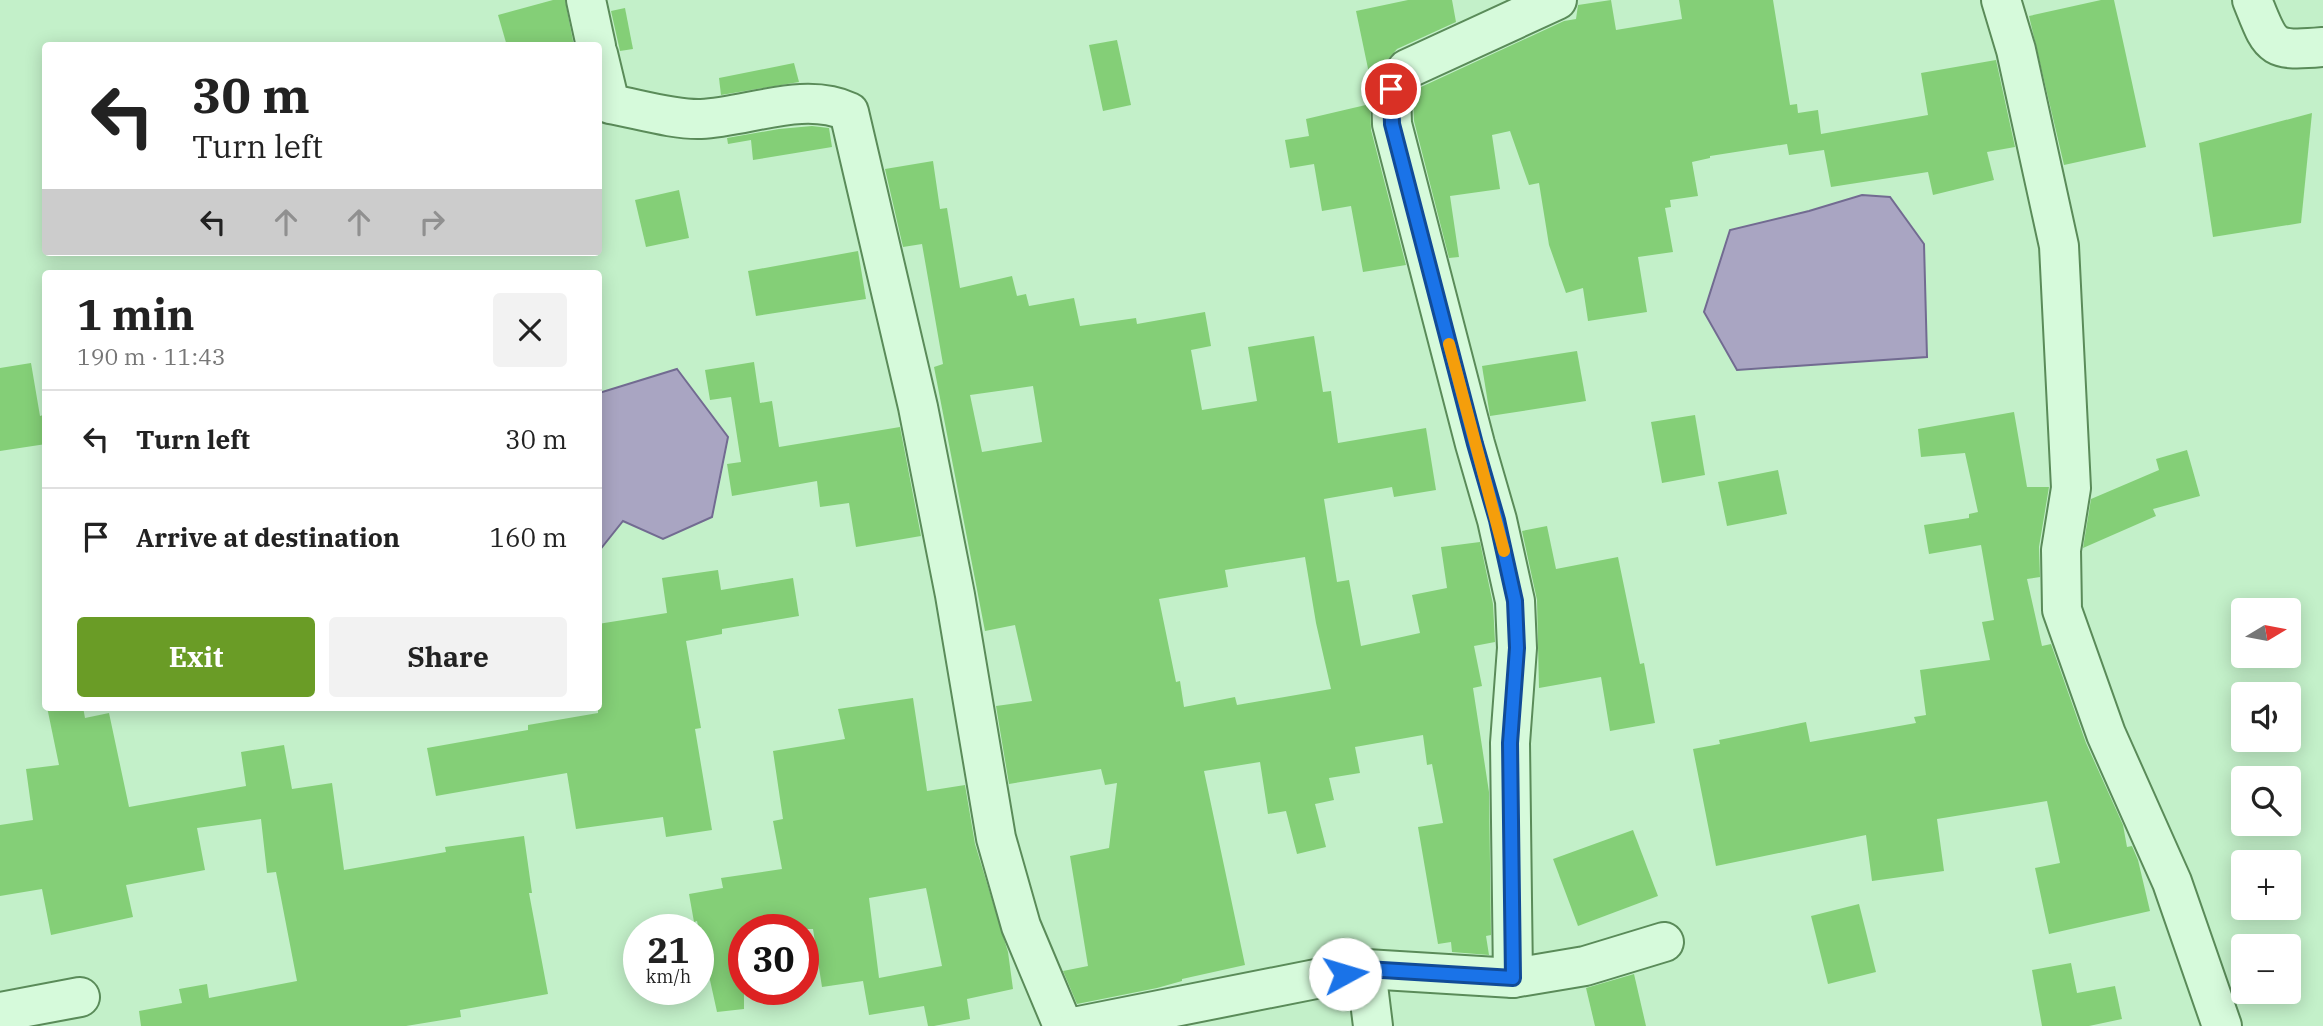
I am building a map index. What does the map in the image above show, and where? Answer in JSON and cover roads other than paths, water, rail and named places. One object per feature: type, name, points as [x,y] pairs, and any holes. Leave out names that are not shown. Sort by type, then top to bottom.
[{"type":"street","points":[[586,0],[595,42]]},
{"type":"street","points":[[1513,978],[1510,743],[1517,648],[1515,601],[1497,520],[1392,124],[1390,107],[1391,89],[1407,69],[1557,0]]},
{"type":"street","points":[[2001,0],[2016,50],[2059,246],[2071,488],[2061,550],[2062,610],[2106,734],[2172,882],[2222,1026]]},
{"type":"street","points":[[2252,0],[2268,39],[2278,46],[2294,50],[2323,47]]},
{"type":"street","points":[[602,71],[610,104],[699,119],[807,104],[832,104],[849,112],[918,407],[955,595],[996,838],[1021,926],[1063,1026]]},
{"type":"street","points":[[1079,1026],[1366,969],[1513,978],[1584,966],[1664,942]]},
{"type":"street","points":[[1366,969],[1373,1026]]},
{"type":"street","points":[[0,1012],[80,997]]}]
